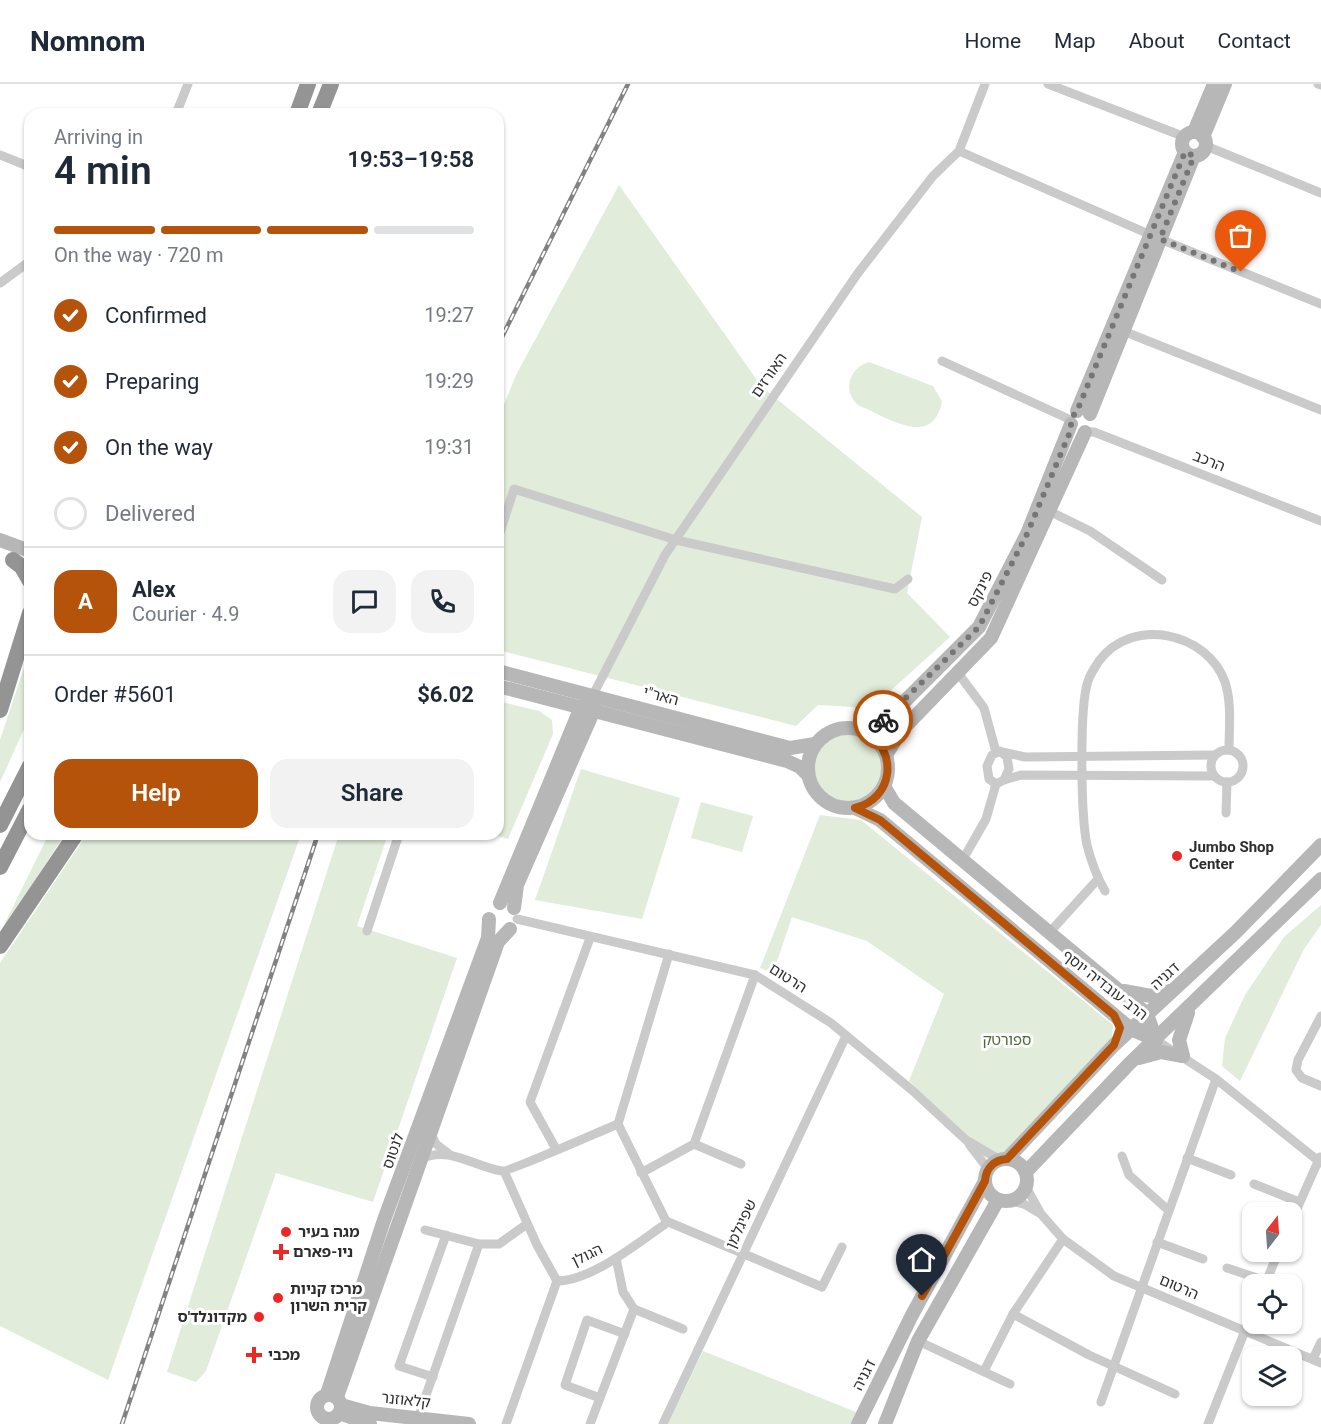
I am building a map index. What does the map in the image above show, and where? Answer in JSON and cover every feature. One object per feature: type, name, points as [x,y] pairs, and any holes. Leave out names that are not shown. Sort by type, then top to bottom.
[{"type":"highway","points":[[299,108],[308,84]]},
{"type":"highway","points":[[321,108],[331,84]]},
{"type":"highway","points":[[14,554],[24,570]]},
{"type":"highway","points":[[0,710],[24,633]]},
{"type":"highway","points":[[0,825],[24,778]]},
{"type":"highway","points":[[0,867],[24,821]]},
{"type":"highway","points":[[0,946],[72,840]]},
{"type":"street","points":[[178,108],[188,84]]},
{"type":"street","name":"האורזים","points":[[593,695],[676,540],[858,273],[933,176],[959,151],[985,84]]},
{"type":"street","points":[[1048,84],[1197,138],[1321,193]]},
{"type":"street","points":[[1214,84],[1197,138],[1202,153],[1190,154],[1182,145],[1197,138],[1225,84]]},
{"type":"street","points":[[959,151],[1156,237],[1321,304]]},
{"type":"street","name":"פינקס","points":[[864,731],[891,715],[979,627],[1027,534],[1190,154]]},
{"type":"street","points":[[0,155],[24,165]]},
{"type":"street","points":[[886,755],[901,731],[992,638],[1051,512],[1085,432],[1075,430],[1077,417],[1124,331],[1156,237]]},
{"type":"street","points":[[0,283],[24,265]]},
{"type":"street","points":[[1124,331],[1321,410]]},
{"type":"street","points":[[942,362],[1077,417]]},
{"type":"street","name":"הרכב","points":[[1085,432],[1094,432],[1321,521]]},
{"type":"street","points":[[504,520],[514,489],[676,540],[895,589],[908,579]]},
{"type":"street","points":[[1051,512],[1090,531],[1162,580]]},
{"type":"street","points":[[0,540],[14,554]]},
{"type":"street","points":[[1105,891],[1098,879],[1085,830],[1084,710],[1088,682],[1099,660],[1116,645],[1136,637],[1157,634],[1189,642],[1199,647],[1215,662],[1226,683],[1229,750]]},
{"type":"street","name":"האר\"י","points":[[504,673],[790,748],[815,744]]},
{"type":"street","points":[[958,673],[984,708],[999,752],[1009,764],[982,827],[962,861]]},
{"type":"street","name":"האר\"י","points":[[504,687],[787,761],[800,767],[808,775]]},
{"type":"street","name":"לנטוס","points":[[330,1412],[498,942],[514,919],[517,885],[593,695]]},
{"type":"street","points":[[547,698],[567,712],[577,735],[615,716]]},
{"type":"street","points":[[841,728],[864,731],[876,739],[886,755],[889,767],[884,786],[872,800],[855,808],[836,807],[816,792],[808,775],[808,763],[815,744],[824,736],[841,728]]},
{"type":"street","name":"לנטוס","points":[[500,903],[577,735]]},
{"type":"street","points":[[1229,750],[1240,757],[1243,766],[1238,777],[1227,782],[1214,776],[1021,775],[1000,782],[989,778],[987,769],[989,759],[999,752],[1025,757],[1084,757],[1215,755],[1229,750]]},
{"type":"street","points":[[1214,776],[1211,764],[1215,755]]},
{"type":"street","points":[[1226,813],[1227,782]]},
{"type":"street","name":"הרב עובדיה יוסף","points":[[884,786],[894,803],[1147,1014],[1156,1040]]},
{"type":"street","name":"הרב עובדיה יוסף","points":[[855,808],[880,820],[1131,1029],[1156,1040]]},
{"type":"street","points":[[367,931],[397,840]]},
{"type":"street","name":"דגניה","points":[[1004,1159],[1114,1045],[1236,932],[1321,845]]},
{"type":"street","points":[[1049,933],[1098,879]]},
{"type":"street","points":[[1026,1172],[1129,1064],[1321,879]]},
{"type":"street","points":[[500,903],[507,903],[514,919],[497,930],[489,920],[492,908],[500,903]]},
{"type":"street","name":"הרטום","points":[[514,919],[755,975],[831,1023],[913,1091],[966,1140],[1004,1159]]},
{"type":"street","name":"לנטוס","points":[[330,1412],[384,1220],[488,938],[489,920]]},
{"type":"street","points":[[556,1149],[530,1102],[590,938]]},
{"type":"street","points":[[669,954],[618,1124],[640,1173],[666,1221],[744,1252],[822,1287],[842,1247]]},
{"type":"street","points":[[640,1173],[693,1144],[755,975]]},
{"type":"street","points":[[1117,989],[1151,996],[1176,987]]},
{"type":"street","points":[[1183,1056],[1179,1040],[1192,1005]]},
{"type":"street","points":[[1114,1015],[1120,1028],[1114,1045]]},
{"type":"street","points":[[1321,1016],[1298,1060],[1296,1070],[1302,1078],[1321,1086]]},
{"type":"street","name":"שפיגלמן","points":[[663,1424],[846,1036]]},
{"type":"street","points":[[1156,1040],[1216,1079],[1320,1160],[1299,1202],[1254,1184]]},
{"type":"street","points":[[1129,1064],[1151,1053],[1183,1056]]},
{"type":"street","points":[[1101,1402],[1216,1079]]},
{"type":"street","points":[[419,1160],[430,1154],[449,1155],[504,1171],[618,1124]]},
{"type":"street","points":[[429,1130],[436,1144],[449,1155]]},
{"type":"street","name":"הרטום","points":[[966,1140],[986,1175]]},
{"type":"street","points":[[693,1144],[741,1164]]},
{"type":"street","points":[[1122,1156],[1129,1175],[1168,1210]]},
{"type":"street","points":[[1186,1158],[1231,1175]]},
{"type":"street","points":[[1004,1159],[1020,1164],[1026,1172],[1026,1187],[1020,1196],[1005,1200],[991,1196],[986,1175],[1004,1159]]},
{"type":"street","name":"הגולן","points":[[504,1171],[527,1224],[557,1281],[569,1281],[616,1258],[664,1225],[666,1221]]},
{"type":"street","name":"דגניה","points":[[858,1424],[912,1315],[986,1175]]},
{"type":"street","name":"הרטום","points":[[1026,1187],[1041,1214],[1063,1239],[1114,1276],[1242,1330]]},
{"type":"street","points":[[885,1424],[918,1341],[1005,1200]]},
{"type":"street","name":"הרטום","points":[[1005,1200],[1024,1204],[1041,1214]]},
{"type":"street","points":[[425,1230],[479,1244],[499,1244],[527,1224]]},
{"type":"street","points":[[433,1377],[399,1366],[446,1235]]},
{"type":"street","points":[[984,1371],[1013,1314],[1063,1239]]},
{"type":"street","points":[[1157,1242],[1203,1259]]},
{"type":"street","points":[[418,1418],[479,1244]]},
{"type":"street","points":[[616,1258],[623,1292],[634,1309],[683,1329]]},
{"type":"street","points":[[1227,1268],[1242,1274]]},
{"type":"street","points":[[506,1424],[557,1281]]},
{"type":"street","points":[[590,1424],[634,1309]]},
{"type":"street","points":[[1013,1314],[1113,1366],[1175,1394]]},
{"type":"street","points":[[600,1398],[565,1385],[587,1320],[625,1334]]},
{"type":"street","points":[[1208,1424],[1244,1334]]},
{"type":"street","name":"הרטום","points":[[1252,1334],[1317,1361]]},
{"type":"street","points":[[918,1341],[1010,1384]]},
{"type":"street","points":[[1317,1361],[1321,1342]]},
{"type":"street","name":"קלאוזנר","points":[[330,1412],[370,1413],[469,1424]]},
{"type":"street","name":"קלאוזנר","points":[[330,1412],[370,1424]]},
{"type":"green space","points":[[619,185],[762,387],[922,517],[907,593],[950,637],[867,712],[853,707],[818,705],[796,726],[504,652],[504,405],[516,375]]},
{"type":"green space","points":[[869,362],[933,386],[942,401],[937,416],[929,424],[919,427],[908,426],[858,405],[850,393],[850,380],[857,369]]},
{"type":"green space","points":[[24,668],[24,729],[0,782],[0,740]]},
{"type":"green space","points":[[504,702],[539,711],[552,720],[553,734],[508,839],[504,838]]},
{"type":"green space","points":[[848,732],[868,738],[878,748],[884,768],[878,788],[868,798],[848,804],[828,798],[818,788],[812,768],[818,748],[828,738]]},
{"type":"green space","points":[[581,769],[680,798],[642,919],[535,900]]},
{"type":"green space","points":[[701,802],[753,816],[742,852],[691,838]]},
{"type":"green space","name":"ספורטק","points":[[820,815],[861,820],[1113,1025],[1112,1038],[1008,1154],[989,1157],[909,1081],[944,994],[867,941],[792,917],[773,973],[760,968]]},
{"type":"green space","points":[[46,840],[61,840],[0,934]]},
{"type":"green space","points":[[83,840],[299,840],[108,1380],[0,1326],[0,963]]},
{"type":"green space","points":[[337,840],[386,840],[357,926],[457,958],[373,1202],[276,1173],[206,1371],[196,1382],[167,1372]]},
{"type":"green space","points":[[1321,905],[1321,925],[1304,949],[1240,1081],[1222,1066],[1225,1038],[1245,995],[1284,937]]},
{"type":"green space","points":[[703,1351],[856,1412],[851,1424],[668,1424]]},
{"type":"railway","points":[[504,333],[628,84]]},
{"type":"railway","points":[[122,1424],[316,840]]},
{"type":"way so far","points":[[883,720],[957,652],[979,627],[1027,534],[1070,432],[1072,417],[1077,411],[1185,152],[1194,156],[1160,239],[1241,272]]},
{"type":"place","name":"Jumbo Shop Center","points":[[1177,856]]},
{"type":"place","name":"מגה בעיר","points":[[286,1232]]},
{"type":"place","name":"ניו-פארם","points":[[281,1252]]},
{"type":"place","name":"מרכז קניות קרית השרון","points":[[278,1298]]},
{"type":"place","name":"מקדונלד'ס","points":[[259,1317]]},
{"type":"place","name":"מכבי","points":[[254,1355]]},
{"type":"route","points":[[883,720],[864,731],[872,735],[884,749],[889,767],[887,780],[877,796],[855,808],[880,820],[946,878],[1114,1015],[1120,1028],[1114,1045],[1007,1159],[995,1162],[988,1169],[985,1181],[922,1296]]}]
